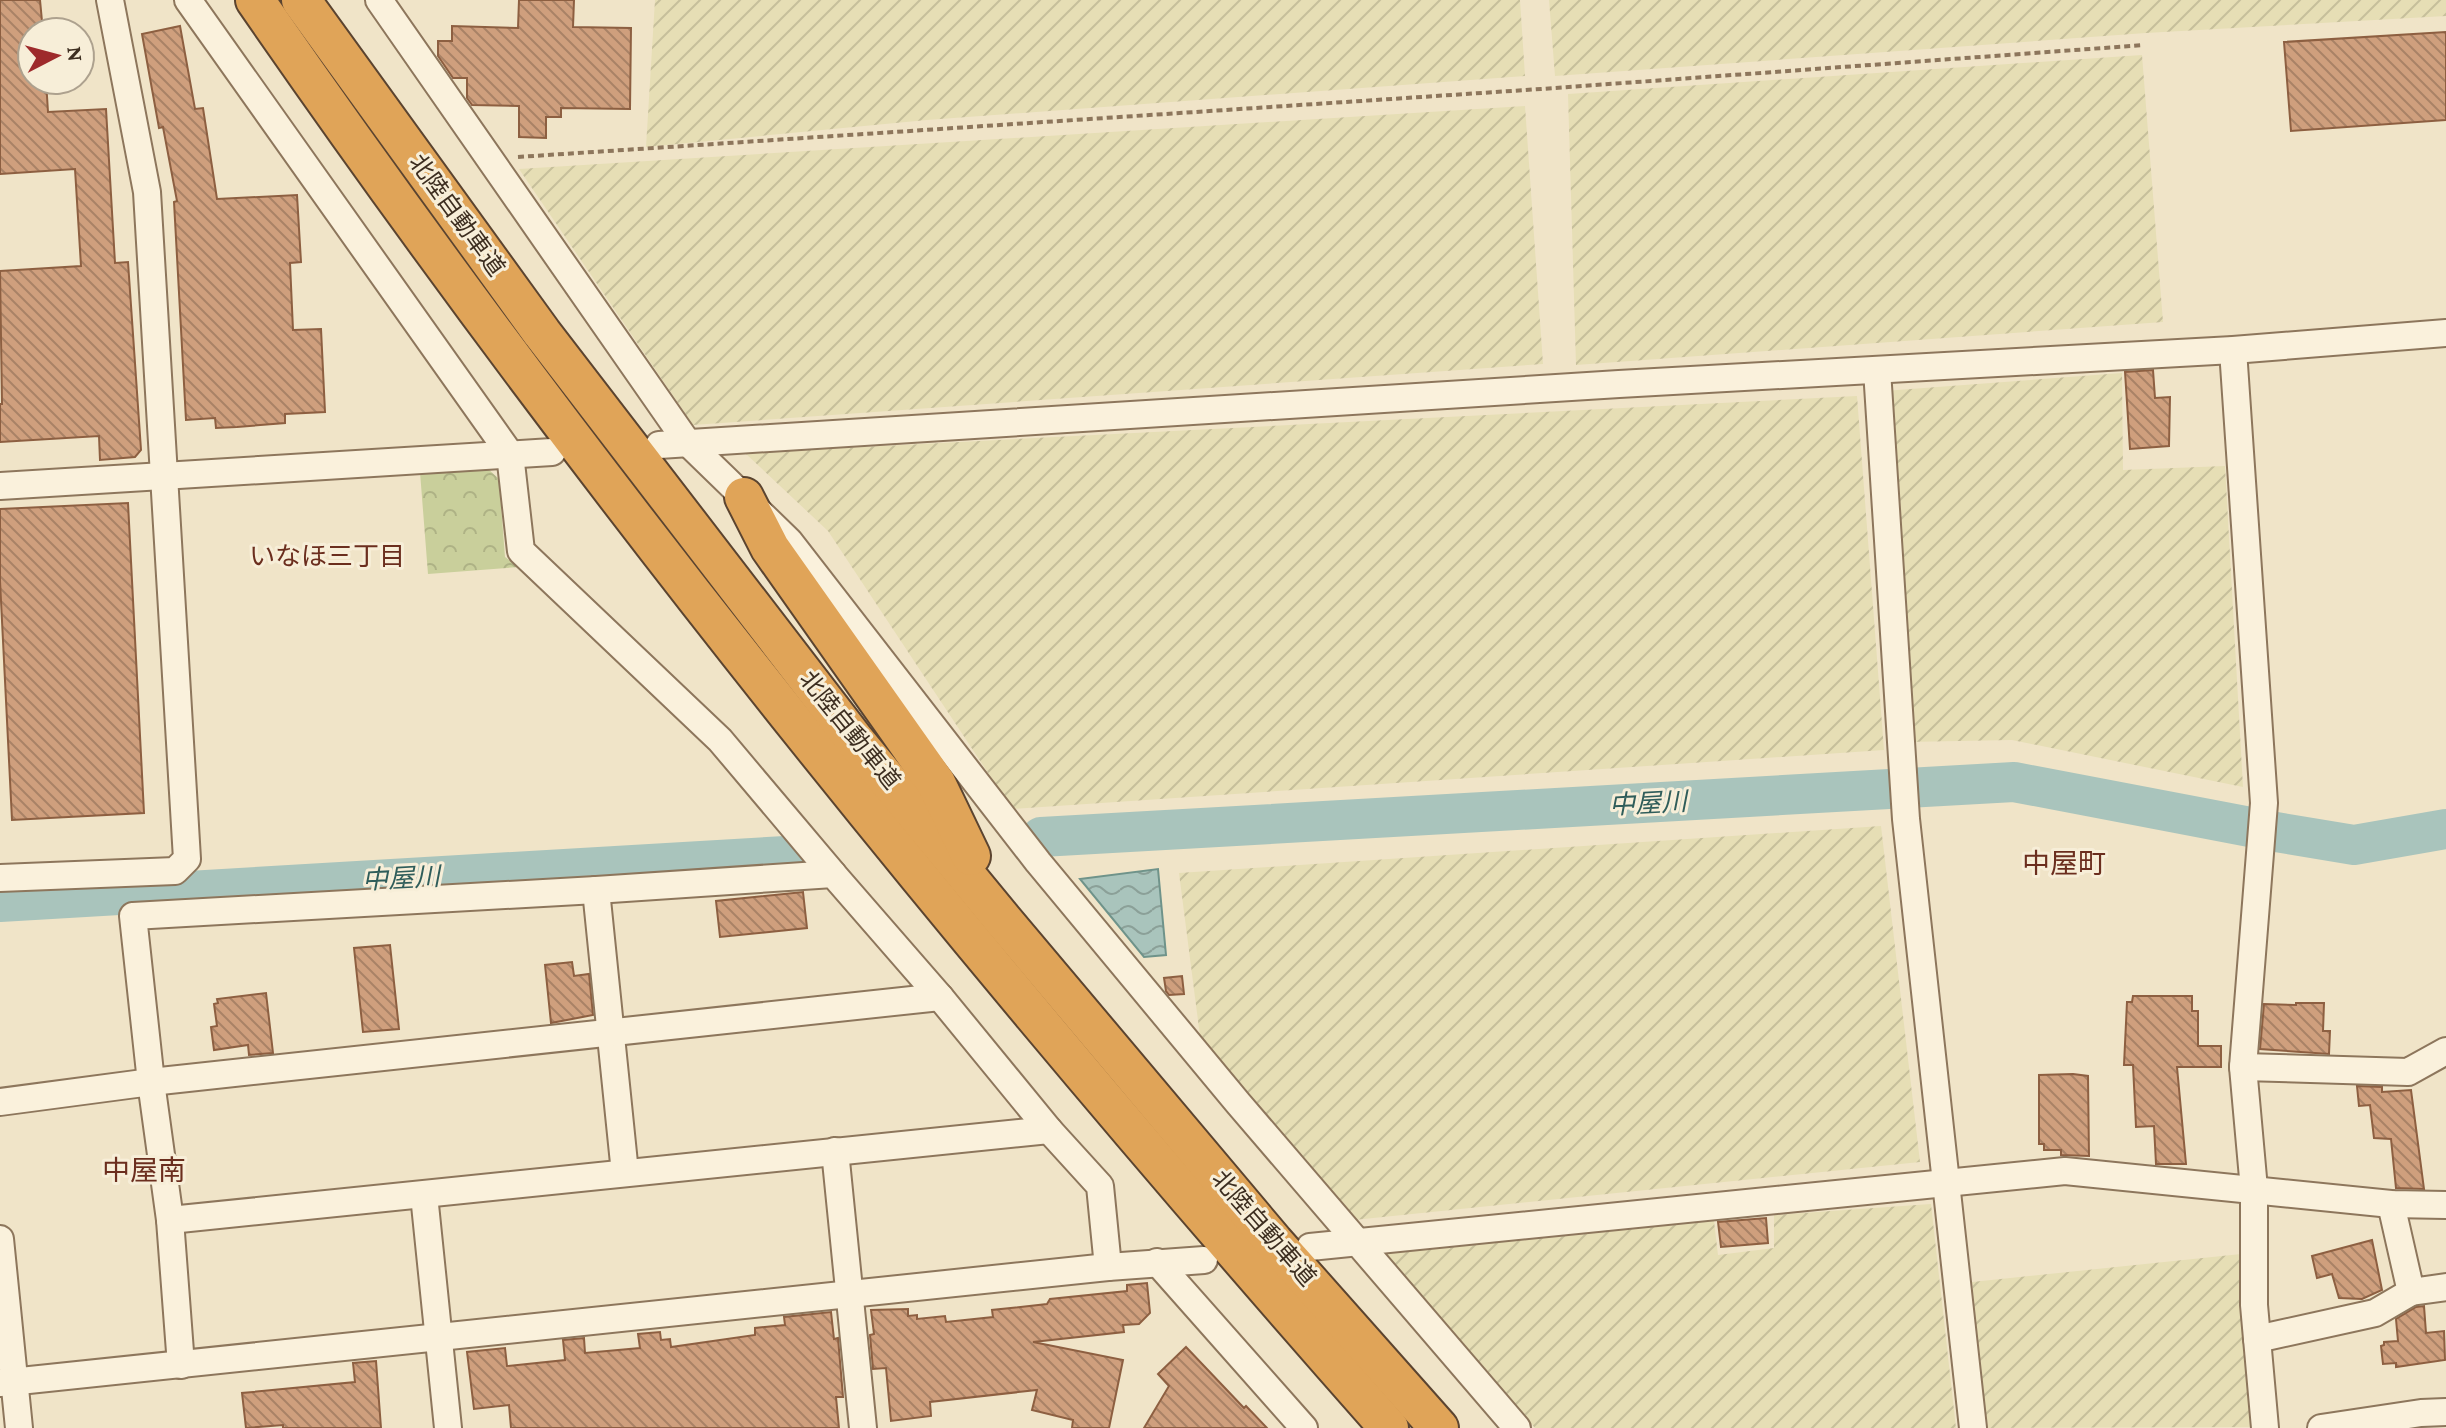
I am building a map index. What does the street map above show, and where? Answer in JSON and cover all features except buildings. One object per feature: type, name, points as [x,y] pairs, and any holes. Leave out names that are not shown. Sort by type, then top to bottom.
[{"type":"highway","name":"北陸自動車道","points":[[255,0],[494,331],[680,577],[824,759],[1058,1045],[1389,1428]]},
{"type":"highway","name":"北陸自動車道","points":[[301,0],[542,333],[854,739],[1274,1242],[1439,1428]]},
{"type":"highway","points":[[334,0],[432,158],[658,471],[710,553]]},
{"type":"highway","points":[[744,497],[770,548],[936,783],[1003,920]]},
{"type":"street","points":[[0,878],[175,871],[187,859],[145,173],[110,0]]},
{"type":"street","points":[[188,0],[510,454],[521,551],[720,740],[940,997],[1049,1130],[1100,1186],[1108,1267]]},
{"type":"street","points":[[379,0],[687,442],[789,541],[1038,862],[1238,1103],[1360,1241],[1517,1428]]},
{"type":"street","points":[[659,445],[2233,350],[2446,333]]},
{"type":"street","points":[[2233,350],[2264,803],[2243,1067],[2254,1189],[2254,1305],[2265,1428]]},
{"type":"street","points":[[1877,370],[1906,819],[1973,1428]]},
{"type":"street","points":[[0,486],[552,452]]},
{"type":"street","points":[[181,1365],[170,1220],[133,916],[833,874]]},
{"type":"street","points":[[596,890],[625,1173]]},
{"type":"street","points":[[0,1102],[151,1082],[611,1035],[940,997]]},
{"type":"street","points":[[2243,1067],[2408,1072],[2446,1051]]},
{"type":"street","points":[[170,1220],[1049,1130]]},
{"type":"street","points":[[835,1151],[863,1428]]},
{"type":"street","points":[[1310,1247],[2065,1171],[2391,1204],[2446,1205]]},
{"type":"street","points":[[424,1195],[448,1428]]},
{"type":"street","points":[[2391,1204],[2411,1292]]},
{"type":"street","points":[[0,1239],[7,1383],[19,1428]]},
{"type":"street","points":[[7,1383],[850,1293],[1204,1260]]},
{"type":"street","points":[[1157,1262],[1304,1428]]},
{"type":"street","points":[[2257,1339],[2375,1313],[2411,1292],[2446,1287]]},
{"type":"street","points":[[2321,1428],[2446,1412]]},
{"type":"path","points":[[490,159],[2144,45]]},
{"type":"shaded area","points":[[655,0],[1520,0],[1525,76],[927,120],[646,147]]},
{"type":"shaded area","points":[[1549,0],[2446,0],[2446,16],[2146,33],[1555,76]]},
{"type":"shaded area","points":[[2142,55],[2163,322],[1576,365],[1568,94]]},
{"type":"shaded area","points":[[1525,106],[1543,364],[693,425],[519,169]]},
{"type":"shaded area","points":[[2122,373],[2123,470],[2225,466],[2243,787],[2012,740],[1907,742],[1884,391]]},
{"type":"shaded area","points":[[1857,396],[1884,750],[1012,809],[828,531],[745,453]]},
{"type":"shaded area","points":[[1881,826],[1920,1162],[1354,1220],[1200,1036],[1179,873]]},
{"type":"shaded area","points":[[1931,1204],[1956,1428],[1535,1428],[1385,1254],[1714,1221],[1718,1255],[1774,1248],[1774,1215]]},
{"type":"shaded area","points":[[2241,1254],[2253,1427],[1985,1428],[1972,1282]]},
{"type":"green space","points":[[487,468],[499,479],[505,557],[519,567],[428,574],[420,472]]},
{"type":"water","points":[[1158,869],[1166,955],[1144,957],[1080,879]]},
{"type":"waterway","name":"中屋川","points":[[1041,837],[2014,782],[2250,827]]},
{"type":"waterway","name":"中屋川","points":[[2270,831],[2354,845],[2446,829]]},
{"type":"waterway","name":"中屋川","points":[[0,902],[803,855]]},
{"type":"district","name":"いなほ三丁目","points":[[327,556]]},
{"type":"district","name":"中屋町","points":[[2064,863]]},
{"type":"district","name":"中屋南","points":[[144,1170]]}]
